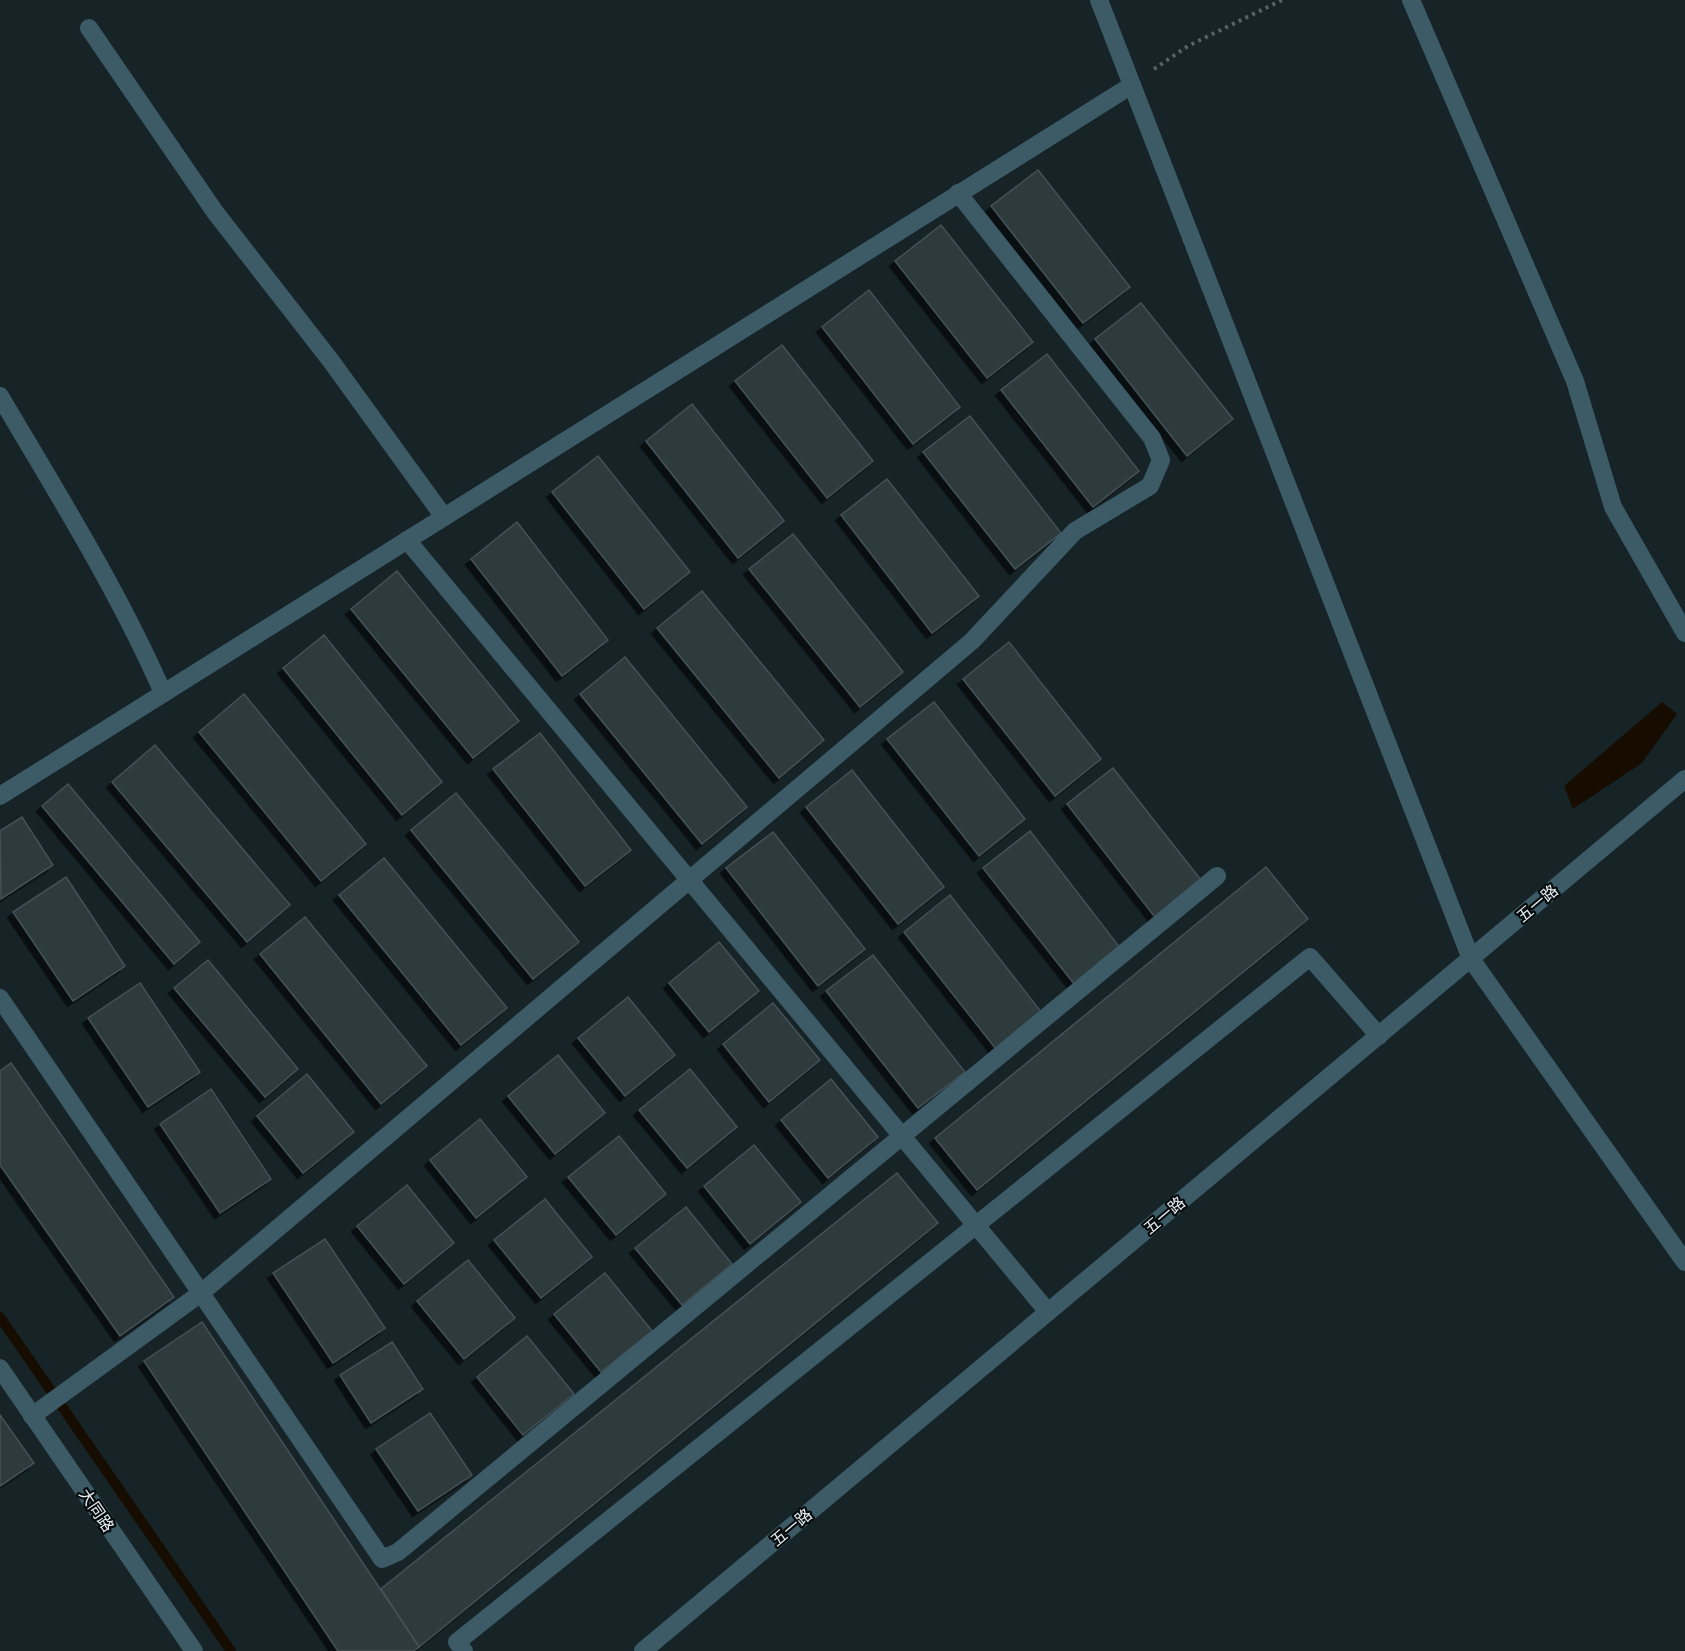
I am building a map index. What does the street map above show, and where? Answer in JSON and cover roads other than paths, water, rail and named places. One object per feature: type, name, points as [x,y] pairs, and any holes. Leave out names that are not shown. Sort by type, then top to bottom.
[{"type":"street","points":[[1099,0],[1470,959],[1685,1262]]},
{"type":"street","points":[[1411,0],[1575,381],[1613,507],[1685,633]]},
{"type":"street","points":[[89,28],[215,212],[331,361],[444,517]]},
{"type":"street","points":[[0,796],[1131,84]]},
{"type":"street","points":[[39,1411],[201,1293],[972,641],[1075,531],[1150,486],[1161,460],[1152,438],[958,193]]},
{"type":"street","points":[[0,396],[91,551],[144,649],[164,693]]},
{"type":"street","points":[[407,540],[1048,1312]]},
{"type":"street","name":"五一路","points":[[643,1651],[1685,779]]},
{"type":"street","points":[[0,998],[382,1559],[398,1552],[1217,876]]},
{"type":"street","points":[[464,1651],[457,1642],[1310,957],[1379,1036]]},
{"type":"street","name":"大同路","points":[[0,1368],[39,1411],[194,1651]]},
{"type":"waterway","points":[[0,1317],[231,1651]]}]
